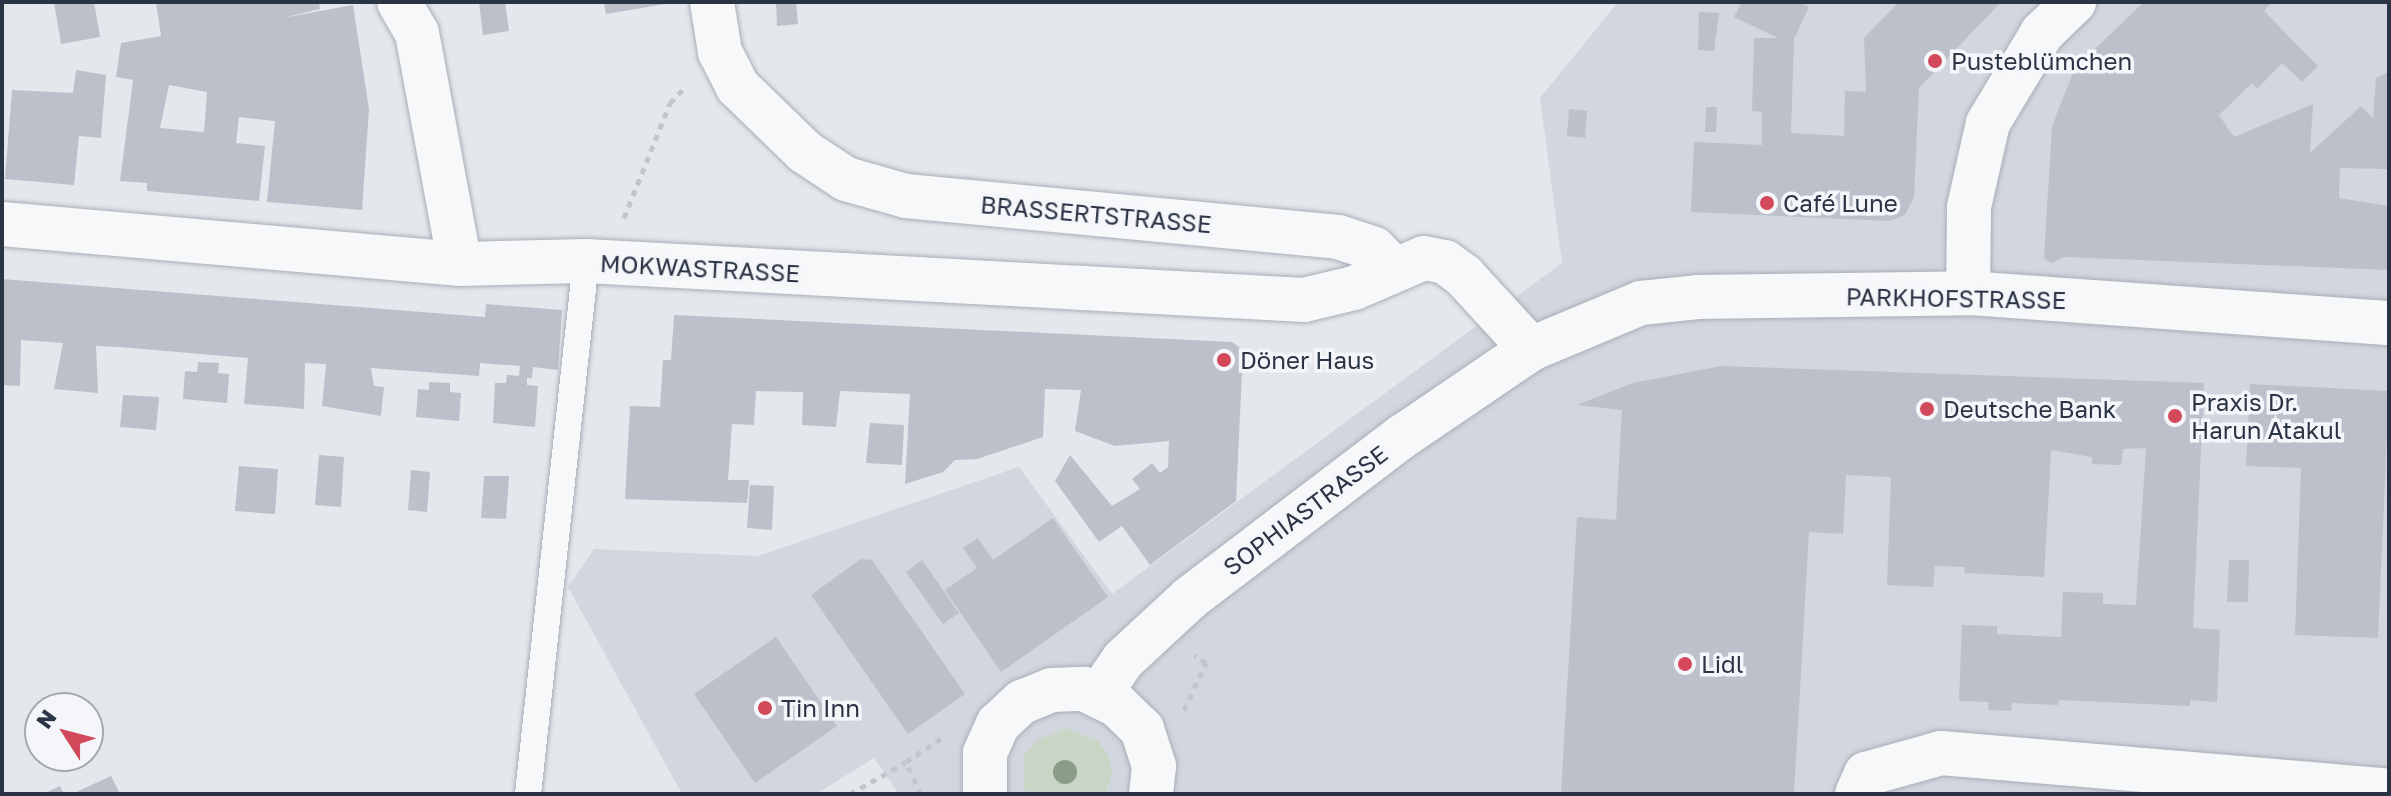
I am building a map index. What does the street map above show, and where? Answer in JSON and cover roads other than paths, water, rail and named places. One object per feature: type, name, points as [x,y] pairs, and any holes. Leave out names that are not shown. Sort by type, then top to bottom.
[{"type":"street","points":[[399,2],[417,33],[460,264]]},
{"type":"street","name":"BRASSERTSTRASSE","points":[[712,2],[720,52],[738,87],[766,117],[846,179],[906,196],[1338,237],[1374,249],[1394,269]]},
{"type":"street","points":[[1968,293],[1969,207],[1988,123],[2042,33],[2074,2]]},
{"type":"street","name":"MOKWASTRASSE","points":[[2,224],[460,264],[586,261],[1304,300],[1354,288],[1394,269]]},
{"type":"street","points":[[1394,269],[1424,258],[1445,262],[1531,349]]},
{"type":"street","name":"PARKHOFSTRASSE","points":[[1531,349],[1641,303],[1698,297],[1968,293],[2389,323]]},
{"type":"street","name":"SOPHIASTRASSE","points":[[1099,695],[1154,628],[1403,436],[1531,349]]},
{"type":"street","points":[[978,791],[985,753],[994,734],[1022,702],[1051,690],[1099,695],[1142,729],[1154,766],[1151,794]]},
{"type":"street","points":[[1857,794],[1866,774],[1941,753],[2389,791]]},
{"type":"lane","points":[[528,794],[586,261]]},
{"type":"place","name":"Pusteblümchen","points":[[1935,61]]},
{"type":"place","name":"Café Lune","points":[[1767,203]]},
{"type":"place","name":"Döner Haus","points":[[1224,360]]},
{"type":"place","name":"Deutsche Bank","points":[[1927,409]]},
{"type":"place","name":"Praxis Dr. Harun Atakul","points":[[2175,416]]},
{"type":"place","name":"Lidl","points":[[1685,664]]},
{"type":"place","name":"Tin Inn","points":[[765,708]]}]
